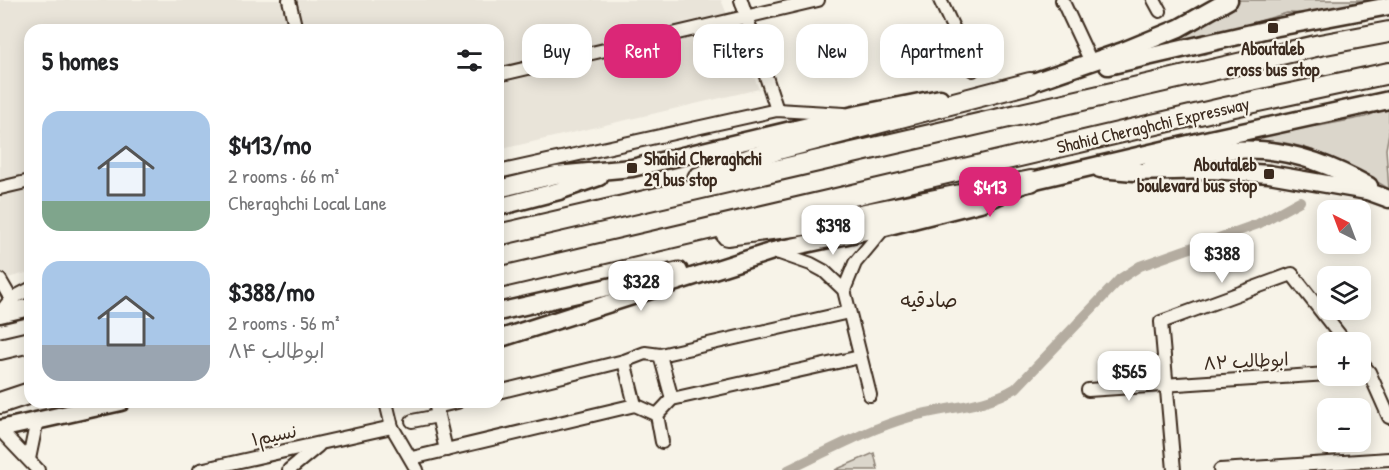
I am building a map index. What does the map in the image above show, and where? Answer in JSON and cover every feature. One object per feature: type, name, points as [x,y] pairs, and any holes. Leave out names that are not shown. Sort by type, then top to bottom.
[{"type":"highway","points":[[504,234],[1320,45],[1389,32]]},
{"type":"highway","name":"Shahid Cheraghchi Expressway","points":[[504,277],[1225,108],[1389,74]]},
{"type":"highway","points":[[642,202],[702,176],[778,149],[1030,83]]},
{"type":"highway","points":[[668,239],[741,234],[825,222],[1031,182]]},
{"type":"highway","points":[[0,339],[24,337]]},
{"type":"highway","points":[[0,349],[24,343]]},
{"type":"highway","points":[[0,394],[24,388]]},
{"type":"highway","points":[[0,403],[24,395]]},
{"type":"main road","points":[[1030,83],[1179,28],[1229,0]]},
{"type":"main road","points":[[504,205],[559,191],[620,170],[854,115],[981,90],[1030,83],[1273,28],[1389,6]]},
{"type":"main road","points":[[504,311],[885,227],[984,202],[1031,182],[1084,168],[1389,100]]},
{"type":"main road","points":[[1134,172],[1182,157],[1214,151],[1266,150],[1294,154],[1324,164],[1389,198]]},
{"type":"main road","points":[[1084,168],[1134,172],[1211,170],[1269,174],[1367,191],[1389,198]]},
{"type":"main road","points":[[504,188],[555,175],[620,170]]},
{"type":"main road","points":[[504,337],[773,250]]},
{"type":"main road","points":[[0,314],[24,308]]},
{"type":"main road","points":[[0,430],[93,408]]},
{"type":"street","points":[[289,0],[295,24]]},
{"type":"street","points":[[741,0],[777,110]]},
{"type":"street","points":[[504,74],[818,0]]},
{"type":"street","points":[[940,0],[951,24]]},
{"type":"street","points":[[1062,0],[1091,62]]},
{"type":"street","points":[[504,171],[777,110],[854,115]]},
{"type":"street","points":[[0,188],[24,182]]},
{"type":"street","points":[[844,290],[855,263],[885,227]]},
{"type":"street","points":[[773,250],[824,271],[844,290],[870,395]]},
{"type":"street","points":[[1174,470],[1161,322],[1292,274],[1337,332]]},
{"type":"street","points":[[0,280],[11,299]]},
{"type":"street","points":[[0,314],[11,299],[24,292]]},
{"type":"street","points":[[504,391],[624,361],[645,353],[660,355],[849,312]]},
{"type":"street","points":[[660,355],[672,399]]},
{"type":"street","points":[[657,415],[672,399],[860,357]]},
{"type":"street","points":[[624,361],[635,405]]},
{"type":"street","name":"ابوطالب ۸۲","points":[[1088,390],[1317,375]]},
{"type":"street","points":[[1371,383],[1389,417]]},
{"type":"street","points":[[387,408],[392,427],[414,464],[446,450],[635,405],[657,415]]},
{"type":"street","points":[[436,408],[446,450]]},
{"type":"street","points":[[657,415],[662,442]]},
{"type":"street","points":[[412,421],[438,416]]},
{"type":"street","points":[[29,459],[37,420]]},
{"type":"street","name":"نسیم۱","points":[[200,470],[238,466],[321,443],[392,427]]},
{"type":"street","points":[[0,430],[38,470]]},
{"type":"street","points":[[289,470],[321,443]]},
{"type":"street","points":[[1220,470],[1389,459]]},
{"type":"shaded area","points":[[0,0],[721,0],[731,24],[693,24],[693,78],[754,78],[759,89],[504,149],[504,24],[24,24],[24,274],[0,280]]},
{"type":"shaded area","points":[[1240,0],[1388,0],[1319,14],[1287,13],[1230,32],[1152,50],[1191,30]]},
{"type":"shaded area","points":[[1389,107],[1389,133],[1386,149],[1389,189],[1347,165],[1301,147],[1270,141],[1219,143],[1289,127],[1319,126],[1365,117]]},
{"type":"shaded area","points":[[874,453],[878,470],[835,470]]},
{"type":"waterway","points":[[788,470],[894,422],[978,403],[1016,388],[1120,279],[1140,266],[1258,224],[1300,201]]},
{"type":"place","name":"Aboutaleb cross bus stop","points":[[1273,28]]},
{"type":"place","name":"Shahid Cheraghchi 29 bus stop","points":[[632,168]]},
{"type":"place","name":"Aboutaleb boulevard bus stop","points":[[1269,174]]},
{"type":"district","name":"صادقیه","points":[[929,299]]}]
